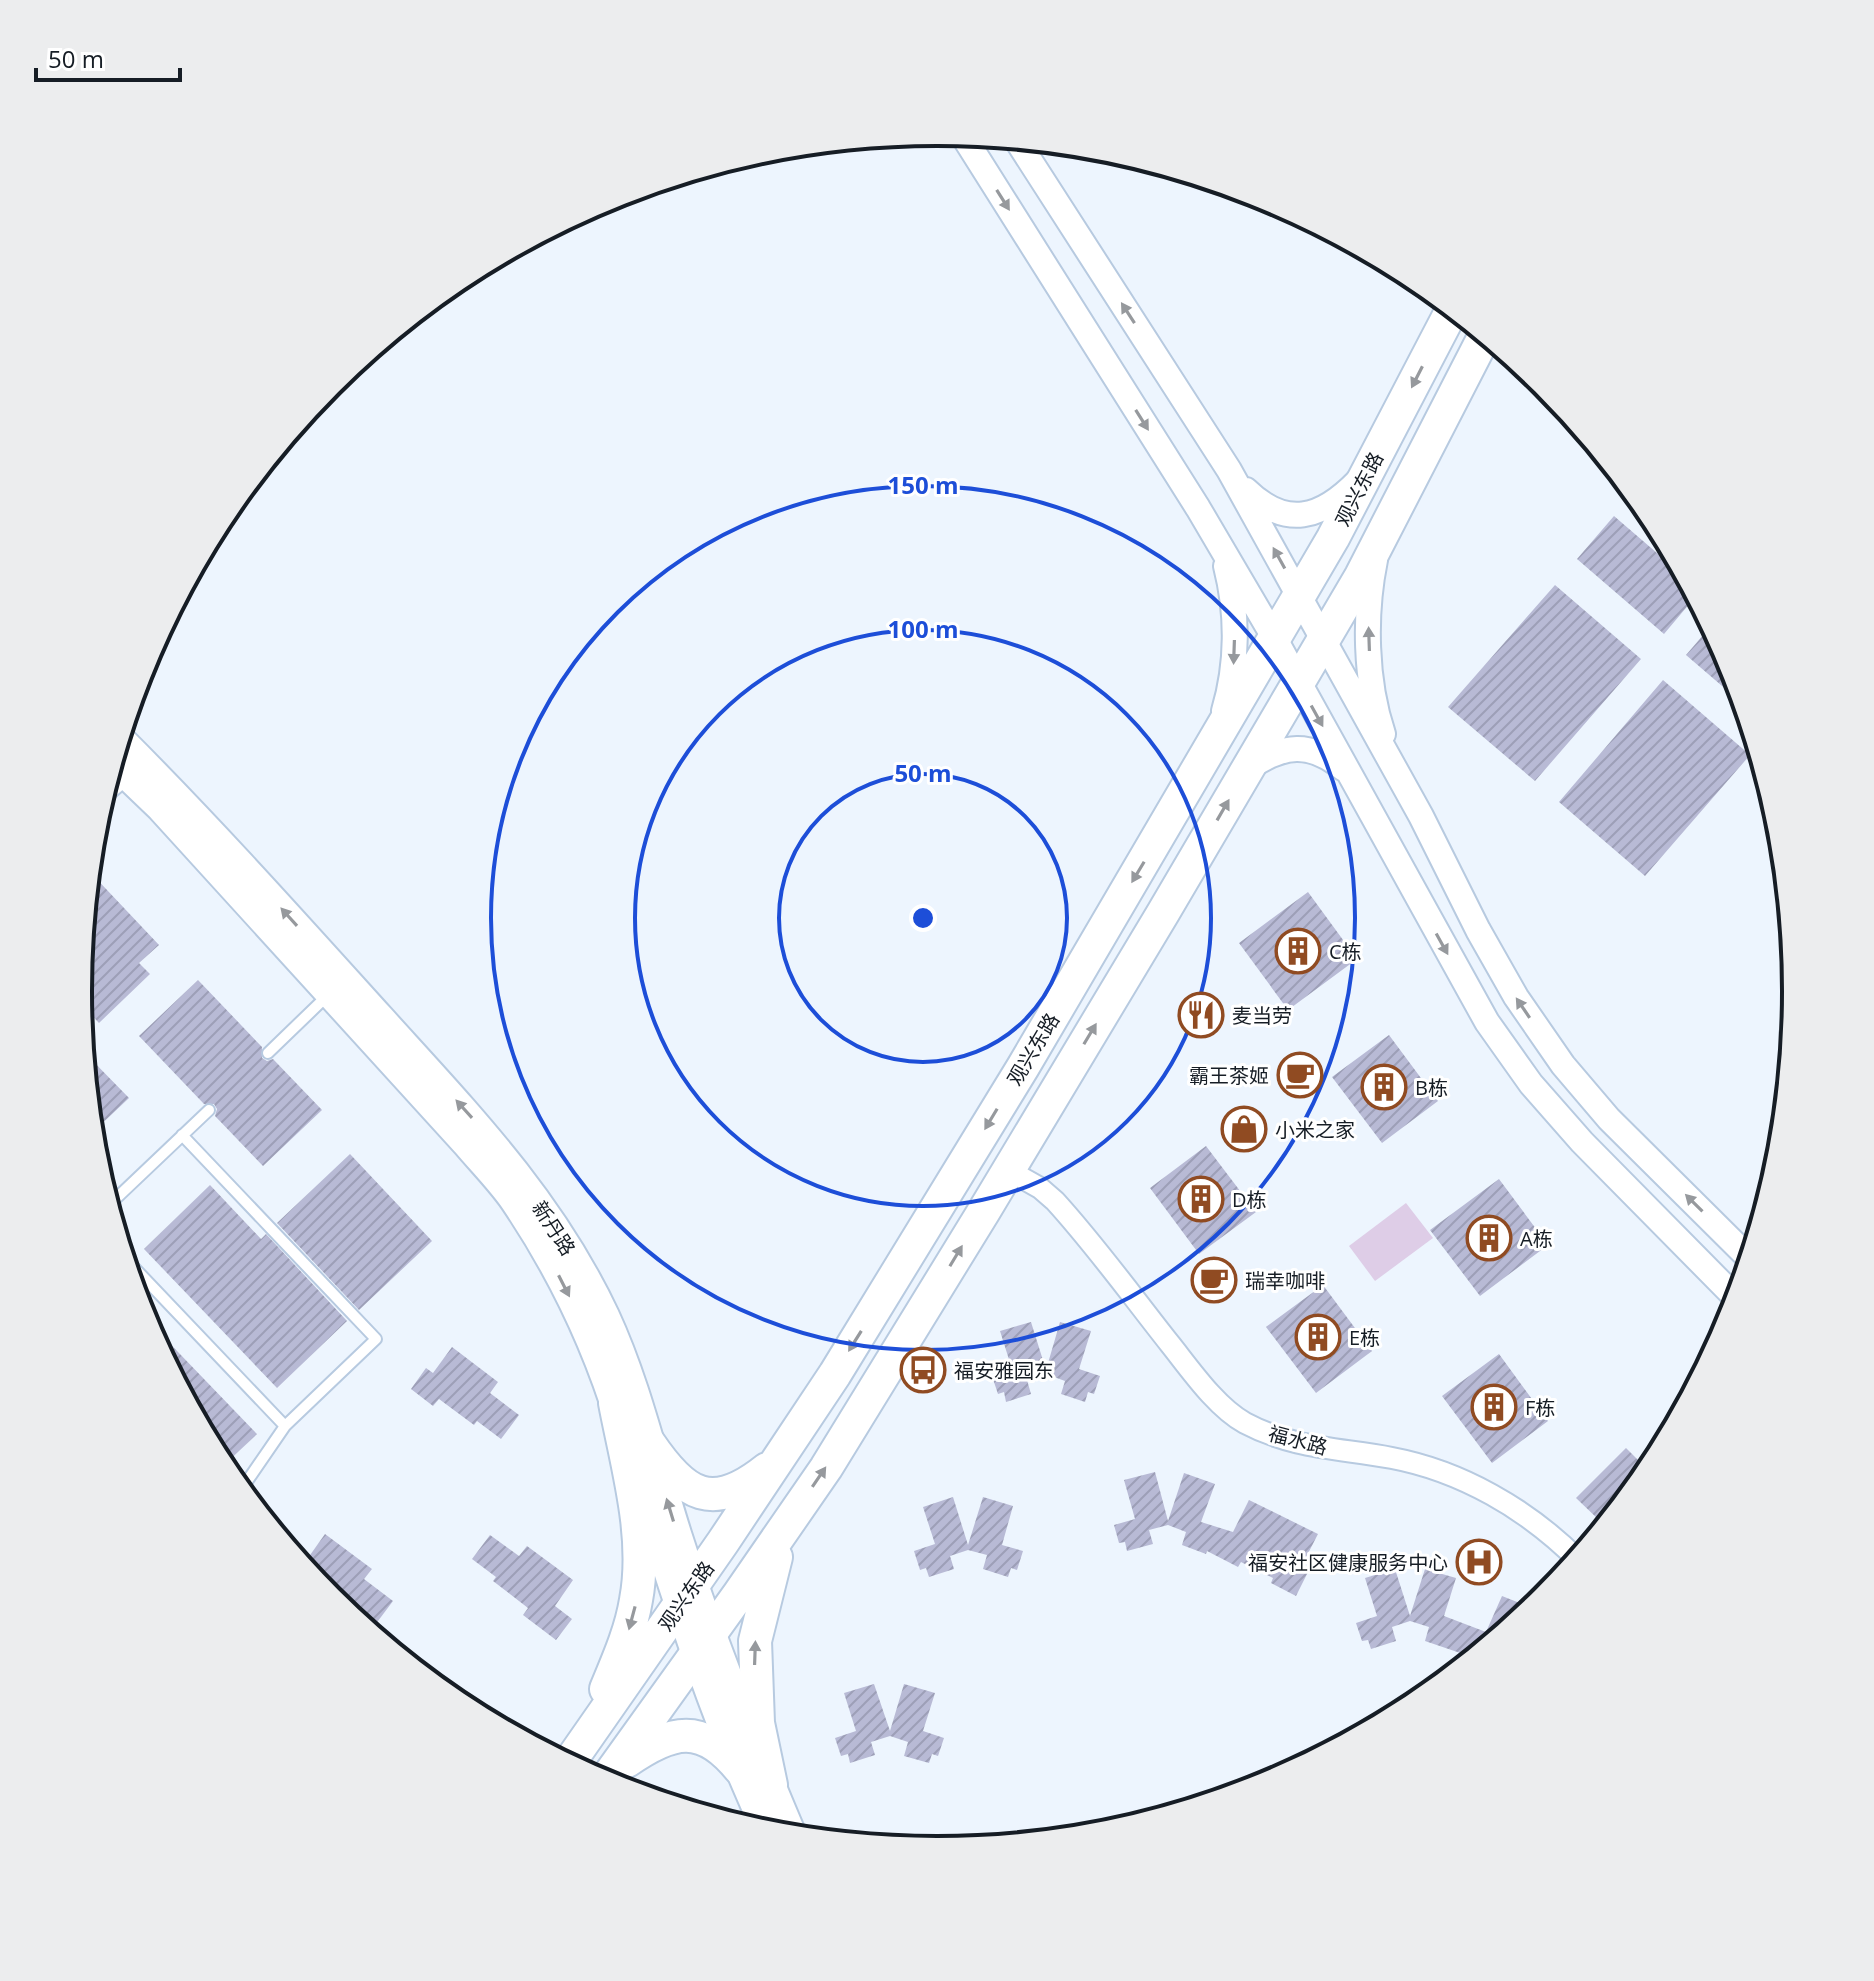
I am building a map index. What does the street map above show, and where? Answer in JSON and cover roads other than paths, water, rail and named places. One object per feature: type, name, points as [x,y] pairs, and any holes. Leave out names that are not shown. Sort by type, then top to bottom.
[{"type":"main road","name":"观兴东路","points":[[576,1753],[835,1374],[947,1192],[1300,596],[1448,318]]},
{"type":"main road","name":"观兴东路","points":[[612,1770],[826,1468],[1008,1170],[1299,682],[1381,536],[1480,344]]},
{"type":"main road","name":"新丹路","points":[[123,766],[216,839],[470,1116],[524,1181],[567,1246],[606,1317],[649,1443],[687,1594]]},
{"type":"main road","name":"新丹路","points":[[123,767],[456,1131],[513,1198],[551,1261],[584,1325],[687,1594],[740,1769],[761,1817]]},
{"type":"main road","points":[[576,1753],[631,1623],[639,1573],[634,1503],[615,1403]]},
{"type":"main road","points":[[649,1443],[676,1477],[694,1492],[705,1495],[717,1495],[738,1488],[776,1462]]},
{"type":"main road","points":[[771,1785],[758,1723],[755,1641],[767,1587],[789,1521]]},
{"type":"main road","name":"新丹路","points":[[704,1644],[729,1687],[786,1821]]},
{"type":"main road","points":[[616,1772],[657,1742],[682,1735],[696,1736],[719,1746],[740,1769]]},
{"type":"street","points":[[970,147],[1275,639],[1487,1022],[1531,1084],[1582,1142],[1727,1289]]},
{"type":"street","points":[[1023,150],[1229,470],[1516,997],[1563,1065],[1609,1119],[1741,1250]]},
{"type":"street","points":[[1229,470],[1261,504],[1277,512],[1298,516],[1328,506],[1368,471]]},
{"type":"street","points":[[1381,536],[1371,584],[1369,642],[1381,727],[1395,770]]},
{"type":"street","points":[[1215,741],[1227,700],[1235,653],[1232,600],[1221,548]]},
{"type":"street","points":[[1248,768],[1274,753],[1299,748],[1326,756],[1348,772]]},
{"type":"street","name":"福水路","points":[[1008,1170],[1040,1188],[1055,1201],[1205,1388],[1241,1421],[1279,1440],[1394,1458],[1452,1476],[1496,1497],[1532,1520],[1569,1552]]},
{"type":"lane","points":[[268,1053],[330,993]]},
{"type":"lane","points":[[118,1196],[209,1110]]},
{"type":"lane","points":[[182,1135],[376,1339],[285,1426],[248,1479]]},
{"type":"lane","points":[[142,1276],[285,1426]]},
{"type":"place","name":"C栋","points":[[1298,951]]},
{"type":"place","name":"麦当劳","points":[[1201,1015]]},
{"type":"place","name":"霸王茶姬","points":[[1300,1075]]},
{"type":"place","name":"B栋","points":[[1384,1087]]},
{"type":"place","name":"小米之家","points":[[1244,1129]]},
{"type":"place","name":"D栋","points":[[1201,1199]]},
{"type":"place","name":"A栋","points":[[1489,1238]]},
{"type":"place","name":"瑞幸咖啡","points":[[1214,1280]]},
{"type":"place","name":"E栋","points":[[1318,1337]]},
{"type":"place","name":"福安雅园东","points":[[923,1370]]},
{"type":"place","name":"F栋","points":[[1494,1407]]},
{"type":"place","name":"福安社区健康服务中心","points":[[1479,1562]]}]
